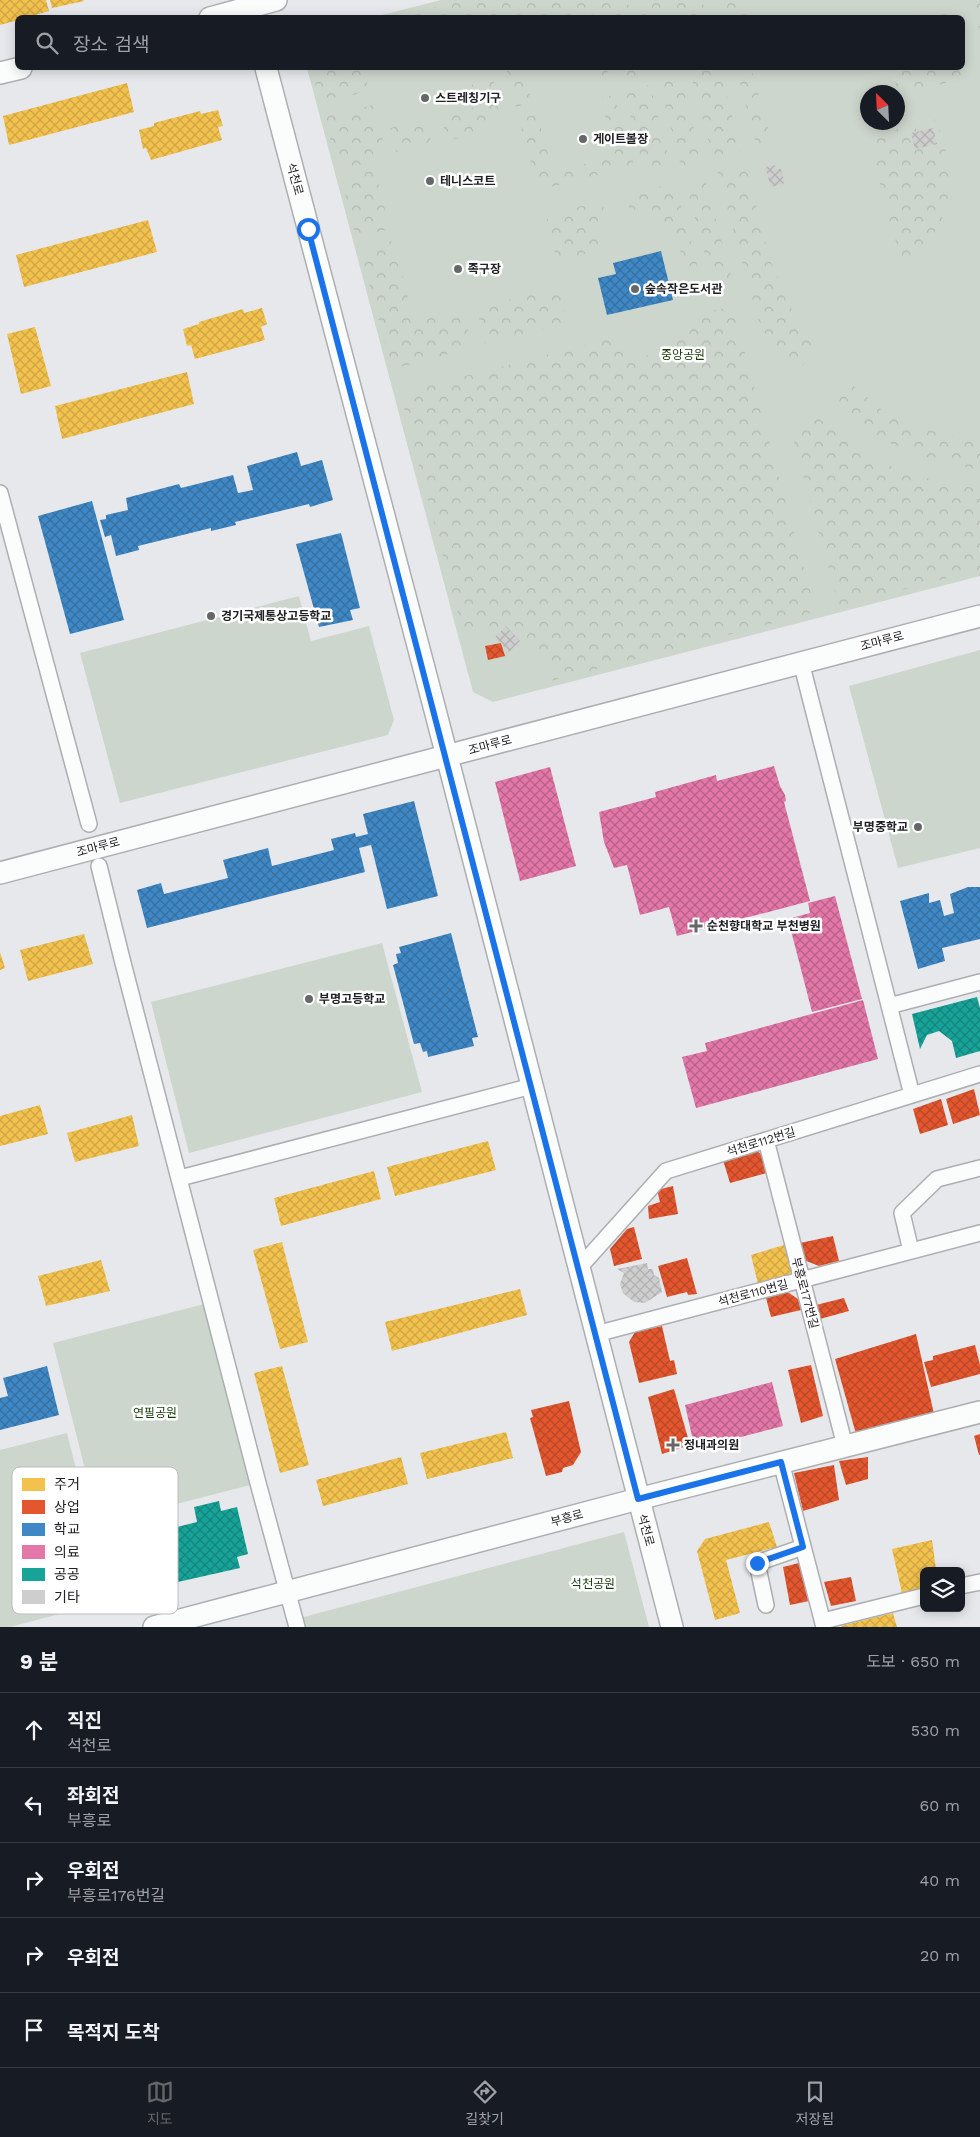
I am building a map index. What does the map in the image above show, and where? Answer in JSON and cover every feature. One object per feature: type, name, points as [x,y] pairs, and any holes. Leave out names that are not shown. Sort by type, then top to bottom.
[{"type":"street","points":[[222,15],[276,0]]},
{"type":"street","points":[[0,73],[15,69]]},
{"type":"street","name":"석천로","points":[[267,70],[447,756],[672,1627]]},
{"type":"street","points":[[0,493],[89,824]]},
{"type":"street","name":"조마루로","points":[[0,872],[980,616]]},
{"type":"street","points":[[800,662],[912,1095]]},
{"type":"street","points":[[100,866],[123,963],[255,1474],[297,1627]]},
{"type":"street","points":[[889,1006],[980,982]]},
{"type":"street","name":"석천로112번길","points":[[579,1268],[666,1171],[980,1074]]},
{"type":"street","points":[[180,1178],[532,1086]]},
{"type":"street","name":"부흥로177번길","points":[[766,1140],[844,1446]]},
{"type":"street","points":[[911,1251],[902,1213],[937,1179],[980,1168]]},
{"type":"street","name":"석천로110번길","points":[[596,1334],[980,1232]]},
{"type":"street","name":"부흥로","points":[[154,1627],[638,1499],[980,1412]]},
{"type":"street","points":[[781,1462],[823,1624],[920,1597]]},
{"type":"street","points":[[766,1605],[757,1563],[803,1547]]},
{"type":"street","points":[[965,1585],[980,1582]]},
{"type":"green space","name":"중앙공원","points":[[441,0],[980,0],[980,576],[493,702],[473,692],[308,70],[965,70],[965,15],[382,15]]},
{"type":"green space","points":[[462,0],[589,0],[593,15],[406,15]]},
{"type":"green space","points":[[599,0],[627,0],[631,15],[603,15]]},
{"type":"green space","points":[[636,0],[659,0],[663,15],[640,15]]},
{"type":"green space","points":[[670,0],[702,0],[706,15],[674,15]]},
{"type":"green space","points":[[718,0],[745,0],[749,15],[722,15]]},
{"type":"green space","points":[[980,0],[980,35],[972,1]]},
{"type":"green space","points":[[948,9],[950,15],[918,15]]},
{"type":"green space","points":[[312,70],[364,70],[369,91],[320,103]]},
{"type":"green space","points":[[507,70],[524,70],[532,102],[516,107]]},
{"type":"green space","points":[[595,70],[608,70],[610,80],[598,83]]},
{"type":"green space","points":[[618,70],[646,70],[648,75],[621,82]]},
{"type":"green space","points":[[690,70],[721,70],[741,151],[713,158]]},
{"type":"green space","points":[[737,70],[752,70],[772,143],[757,147]]},
{"type":"green space","points":[[892,70],[964,70],[966,78],[905,93],[905,85],[896,85]]},
{"type":"green space","points":[[487,76],[493,80],[500,109],[487,118],[484,132],[451,140],[446,135],[441,116],[475,107],[470,89],[476,78]]},
{"type":"green space","points":[[680,77],[702,160],[681,166],[659,83]]},
{"type":"green space","points":[[650,85],[672,169],[643,166],[624,92]]},
{"type":"green space","points":[[614,95],[634,166],[538,190],[519,119],[537,114],[553,172],[616,156],[600,98]]},
{"type":"green space","points":[[373,105],[384,144],[375,156],[376,161],[339,170],[324,117]]},
{"type":"green space","points":[[937,119],[952,175],[942,219],[926,249],[908,266],[900,251],[889,219],[871,136],[895,130],[905,130],[905,128],[911,126],[915,127],[917,132],[911,133],[915,149],[937,144],[933,128],[927,129],[926,123]]},
{"type":"green space","points":[[427,120],[431,138],[428,143],[396,152],[390,128]]},
{"type":"green space","points":[[745,163],[770,260],[796,319],[819,349],[797,371],[764,332],[757,316],[717,170]]},
{"type":"green space","points":[[375,170],[390,229],[356,237],[341,178]]},
{"type":"green space","points":[[704,176],[732,279],[713,284],[685,181]]},
{"type":"green space","points":[[675,183],[703,287],[691,291],[674,228],[649,215],[632,219],[626,195]]},
{"type":"green space","points":[[602,201],[608,226],[599,228],[600,245],[590,248],[588,253],[557,261],[546,215]]},
{"type":"green space","points":[[393,241],[414,321],[454,312],[465,317],[472,348],[392,369],[360,250]]},
{"type":"green space","points":[[553,288],[560,292],[568,323],[485,344],[477,308]]},
{"type":"green space","points":[[732,306],[816,612],[551,681],[547,667],[506,626],[463,633],[400,393],[623,335],[630,360],[668,350],[691,316]]},
{"type":"green space","points":[[847,380],[885,413],[928,430],[980,441],[980,470],[910,451],[876,436],[846,418],[826,399]]},
{"type":"green space","points":[[812,412],[851,446],[894,468],[943,483],[980,489],[980,570],[839,606],[791,431]]},
{"type":"green space","points":[[299,596],[311,641],[369,626],[394,720],[388,735],[120,803],[80,653]]},
{"type":"green space","points":[[980,650],[980,848],[898,868],[849,686]]},
{"type":"green space","points":[[382,943],[422,1092],[189,1153],[151,1002]]},
{"type":"green space","name":"연필공원","points":[[212,1302],[258,1483],[178,1504],[178,1467],[85,1467],[53,1343]]},
{"type":"green space","points":[[67,1433],[76,1467],[12,1467],[12,1614],[60,1614],[10,1627],[0,1627],[0,1450]]},
{"type":"green space","name":"석천공원","points":[[624,1532],[649,1627],[298,1627],[296,1619]]},
{"type":"building: 주거","points":[[0,0],[46,0],[49,11],[35,15],[15,15],[15,21],[0,25]]},
{"type":"building: 주거","points":[[50,0],[83,0],[84,1],[52,8]]},
{"type":"building: 주거","points":[[127,83],[134,112],[9,145],[3,116]]},
{"type":"building: 주거","points":[[218,110],[223,126],[218,127],[222,140],[151,160],[146,148],[143,149],[139,130],[154,126],[154,123],[200,111],[201,114]]},
{"type":"building: 주거","points":[[148,220],[157,252],[24,287],[16,255]]},
{"type":"building: 주거","points":[[262,308],[267,324],[261,327],[265,340],[195,359],[191,345],[187,346],[183,329],[199,324],[199,322],[243,309],[244,313]]},
{"type":"building: 주거","points":[[35,327],[51,386],[21,394],[7,334]]},
{"type":"building: 주거","points":[[187,372],[194,404],[62,439],[55,406]]},
{"type":"building: 주거","points":[[84,934],[93,964],[28,981],[20,950]]},
{"type":"building: 주거","points":[[0,952],[5,968],[0,970]]},
{"type":"building: 주거","points":[[40,1105],[48,1134],[0,1146],[0,1116]]},
{"type":"building: 주거","points":[[132,1115],[139,1146],[75,1162],[67,1133]]},
{"type":"building: 주거","points":[[488,1141],[496,1170],[395,1196],[387,1167]]},
{"type":"building: 주거","points":[[374,1171],[381,1199],[281,1226],[274,1198]]},
{"type":"building: 주거","points":[[282,1242],[308,1342],[280,1349],[253,1250]]},
{"type":"building: 주거","points":[[787,1244],[794,1270],[792,1275],[758,1284],[751,1255]]},
{"type":"building: 주거","points":[[101,1260],[110,1291],[46,1306],[38,1276]]},
{"type":"building: 주거","points":[[520,1289],[527,1315],[392,1351],[385,1322]]},
{"type":"building: 주거","points":[[282,1366],[309,1465],[280,1473],[254,1373]]},
{"type":"building: 주거","points":[[506,1432],[513,1458],[427,1479],[420,1453]]},
{"type":"building: 주거","points":[[401,1457],[408,1484],[323,1506],[316,1480]]},
{"type":"building: 주거","points":[[769,1522],[777,1547],[726,1560],[740,1613],[715,1620],[697,1551],[705,1539]]},
{"type":"building: 주거","points":[[932,1540],[936,1567],[920,1567],[920,1588],[902,1593],[892,1549]]},
{"type":"building: 주거","points":[[893,1613],[897,1627],[841,1627],[841,1626]]},
{"type":"building: 상업","points":[[501,643],[505,656],[488,660],[485,646]]},
{"type":"building: 상업","points":[[974,1089],[980,1115],[953,1124],[946,1099]]},
{"type":"building: 상업","points":[[941,1099],[948,1125],[920,1134],[913,1109]]},
{"type":"building: 상업","points":[[756,1150],[763,1156],[767,1173],[730,1183],[723,1160]]},
{"type":"building: 상업","points":[[673,1186],[678,1214],[649,1219],[648,1206],[660,1202],[657,1190]]},
{"type":"building: 상업","points":[[634,1227],[642,1259],[614,1266],[610,1249],[627,1229]]},
{"type":"building: 상업","points":[[833,1236],[839,1261],[819,1266],[804,1260],[800,1243]]},
{"type":"building: 상업","points":[[687,1258],[697,1294],[688,1295],[687,1292],[667,1297],[658,1266]]},
{"type":"building: 상업","points":[[786,1291],[798,1299],[801,1310],[771,1317],[766,1298]]},
{"type":"building: 상업","points":[[844,1298],[849,1311],[820,1319],[816,1305]]},
{"type":"building: 상업","points":[[662,1326],[670,1361],[674,1360],[677,1374],[639,1383],[629,1342],[635,1332]]},
{"type":"building: 상업","points":[[916,1334],[934,1414],[856,1434],[835,1359]]},
{"type":"building: 상업","points":[[975,1345],[980,1365],[980,1374],[931,1387],[924,1362],[933,1360],[933,1356]]},
{"type":"building: 상업","points":[[811,1365],[823,1416],[801,1423],[788,1370]]},
{"type":"building: 상업","points":[[674,1389],[690,1445],[662,1454],[648,1397]]},
{"type":"building: 상업","points":[[569,1401],[581,1452],[573,1465],[563,1468],[562,1472],[546,1476],[530,1418],[533,1417],[531,1410]]},
{"type":"building: 상업","points":[[980,1434],[980,1455],[979,1455],[974,1436]]},
{"type":"building: 상업","points":[[868,1457],[868,1479],[846,1485],[839,1461]]},
{"type":"building: 상업","points":[[834,1465],[839,1500],[803,1511],[794,1473]]},
{"type":"building: 상업","points":[[799,1563],[809,1601],[790,1605],[783,1567]]},
{"type":"building: 상업","points":[[851,1577],[856,1601],[831,1606],[824,1582]]},
{"type":"building: 학교","name":"숲속작은도서관","points":[[661,251],[673,300],[607,315],[598,278],[616,274],[613,263]]},
{"type":"building: 학교","points":[[297,452],[301,466],[322,460],[333,500],[310,507],[309,504],[235,522],[236,525],[211,531],[211,528],[138,546],[139,550],[116,556],[111,535],[105,537],[100,520],[106,519],[106,515],[128,510],[126,498],[179,484],[181,488],[233,475],[238,493],[253,490],[247,466]]},
{"type":"building: 학교","points":[[92,501],[124,620],[70,634],[38,516]]},
{"type":"building: 학교","points":[[341,533],[360,608],[350,610],[353,620],[319,627],[296,544]]},
{"type":"building: 학교","points":[[414,801],[438,896],[387,909],[371,845],[359,848],[365,872],[147,928],[137,890],[161,883],[164,894],[228,878],[223,860],[268,848],[272,866],[334,850],[331,839],[355,833],[356,837],[368,834],[363,814]]},
{"type":"building: 학교","points":[[968,887],[980,887],[980,939],[942,948],[945,961],[918,969],[900,901],[929,893],[929,903],[940,900],[944,916],[954,913],[950,894]]},
{"type":"building: 학교","points":[[451,933],[478,1037],[472,1038],[474,1046],[428,1057],[427,1051],[423,1052],[420,1043],[414,1044],[393,965],[398,963],[396,954],[401,953],[399,947]]},
{"type":"building: 학교","points":[[47,1366],[59,1415],[0,1430],[0,1398],[8,1396],[3,1378]]},
{"type":"building: 의료","points":[[774,766],[785,795],[786,801],[784,802],[810,901],[677,936],[669,907],[640,915],[627,865],[614,868],[604,842],[599,812],[656,797],[655,792],[716,775],[717,781]]},
{"type":"building: 의료","points":[[550,767],[576,866],[520,881],[495,782]]},
{"type":"building: 의료","points":[[835,896],[862,999],[812,1012],[788,919],[810,913],[808,903]]},
{"type":"building: 의료","points":[[863,1000],[878,1059],[696,1108],[682,1057],[707,1051],[705,1043]]},
{"type":"building: 의료","points":[[772,1382],[783,1426],[710,1445],[708,1441],[694,1445],[685,1405]]},
{"type":"building: 공공","points":[[977,997],[980,1008],[980,1051],[956,1058],[952,1041],[939,1031],[927,1035],[920,1049],[912,1014]]},
{"type":"building: 공공","points":[[219,1501],[221,1511],[237,1507],[248,1554],[237,1557],[240,1568],[178,1582],[178,1527],[197,1522],[194,1507]]},
{"type":"building: 기타","points":[[933,128],[937,144],[915,149],[911,133]]},
{"type":"building: 기타","points":[[775,165],[776,170],[781,169],[785,183],[771,187],[765,167]]},
{"type":"building: 기타","points":[[506,626],[520,641],[509,652],[495,637]]},
{"type":"building: 기타","points":[[647,1263],[648,1269],[653,1269],[654,1275],[659,1278],[662,1292],[645,1303],[634,1302],[623,1293],[620,1284],[624,1273],[617,1269]]},
{"type":"place","name":"스트레칭기구","points":[[425,98]]},
{"type":"place","name":"게이트볼장","points":[[583,139]]},
{"type":"place","name":"테니스코트","points":[[430,181]]},
{"type":"place","name":"족구장","points":[[458,269]]},
{"type":"place","name":"숲속작은도서관","points":[[635,289]]},
{"type":"place","name":"경기국제통상고등학교","points":[[211,616]]},
{"type":"place","name":"부명중학교","points":[[918,827]]},
{"type":"place","name":"순천향대학교 부천병원","points":[[696,926]]},
{"type":"place","name":"부명고등학교","points":[[309,999]]},
{"type":"place","name":"정내과의원","points":[[673,1445]]},
{"type":"route","points":[[308,229],[439,727],[638,1499],[781,1462],[803,1547],[757,1563]]}]
